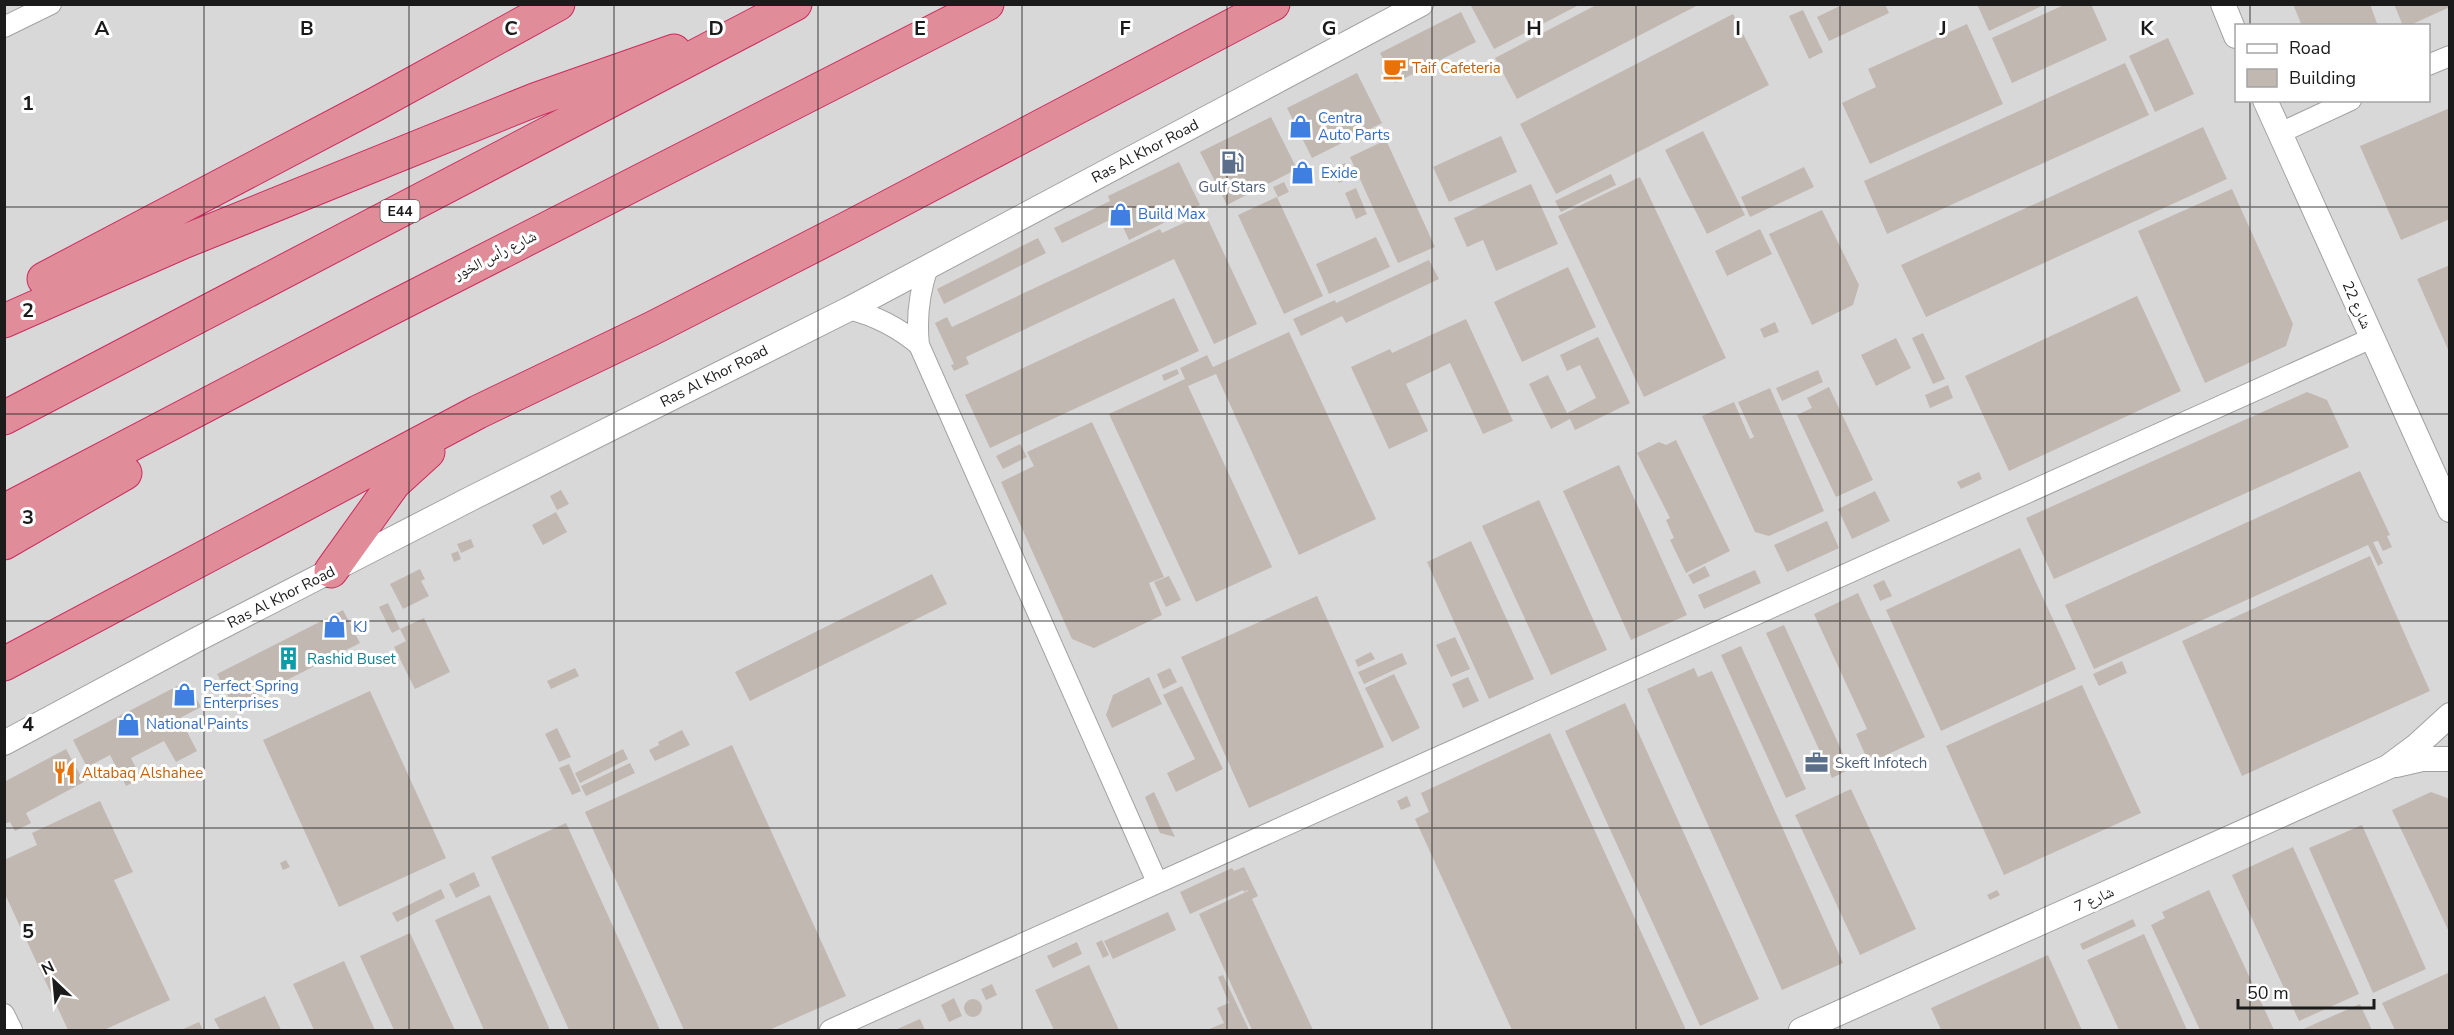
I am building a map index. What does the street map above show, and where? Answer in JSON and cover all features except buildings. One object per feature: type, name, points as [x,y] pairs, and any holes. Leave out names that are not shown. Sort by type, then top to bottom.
[{"type":"highway","points":[[4,299],[315,137],[558,4]]},
{"type":"highway","name":"E44","points":[[4,418],[795,4]]},
{"type":"highway","name":"شارع رأس الخور","points":[[4,511],[378,315],[987,4]]},
{"type":"highway","points":[[4,664],[478,412],[651,329],[852,226],[1273,4]]},
{"type":"highway","points":[[4,321],[183,242],[537,99],[676,50],[734,36]]},
{"type":"highway","points":[[4,543],[89,492],[276,389],[378,315]]},
{"type":"highway","points":[[331,571],[394,483],[413,464],[478,412]]},
{"type":"street","points":[[4,27],[51,4]]},
{"type":"street","name":"Ras Al Khor Road","points":[[4,744],[331,571],[849,309],[1422,4]]},
{"type":"street","points":[[2223,4],[2235,34]]},
{"type":"street","points":[[2430,64],[2450,56]]},
{"type":"street","name":"شارع 22","points":[[2266,102],[2450,510]]},
{"type":"street","points":[[2280,133],[2347,102]]},
{"type":"street","points":[[928,267],[919,297],[917,329],[919,345],[1157,882]]},
{"type":"street","points":[[849,309],[886,322],[919,345]]},
{"type":"street","points":[[830,1030],[2372,338]]},
{"type":"street","name":"شارع 7","points":[[1801,1030],[2388,766],[2415,747],[2450,715]]},
{"type":"street","name":"شارع 7","points":[[2388,766],[2422,759],[2450,759]]},
{"type":"street","points":[[4,1014],[12,1030]]},
{"type":"shaded area","points":[[5,5],[2449,5],[2449,1030],[5,1030]]},
{"type":"place","name":"Taif Cafeteria","points":[[1394,68]]},
{"type":"place","name":"Centra Auto Parts","points":[[1300,127]]},
{"type":"place","name":"Gulf Stars","points":[[1232,163]]},
{"type":"place","name":"Exide","points":[[1303,173]]},
{"type":"place","name":"Build Max","points":[[1120,214]]},
{"type":"place","name":"KJ","points":[[335,627]]},
{"type":"place","name":"Rashid Buset","points":[[289,659]]},
{"type":"place","name":"Perfect Spring Enterprises","points":[[185,695]]},
{"type":"place","name":"National Paints","points":[[128,724]]},
{"type":"place","name":"Skeft Infotech","points":[[1817,763]]},
{"type":"place","name":"Altabaq Alshahee","points":[[64,773]]}]
